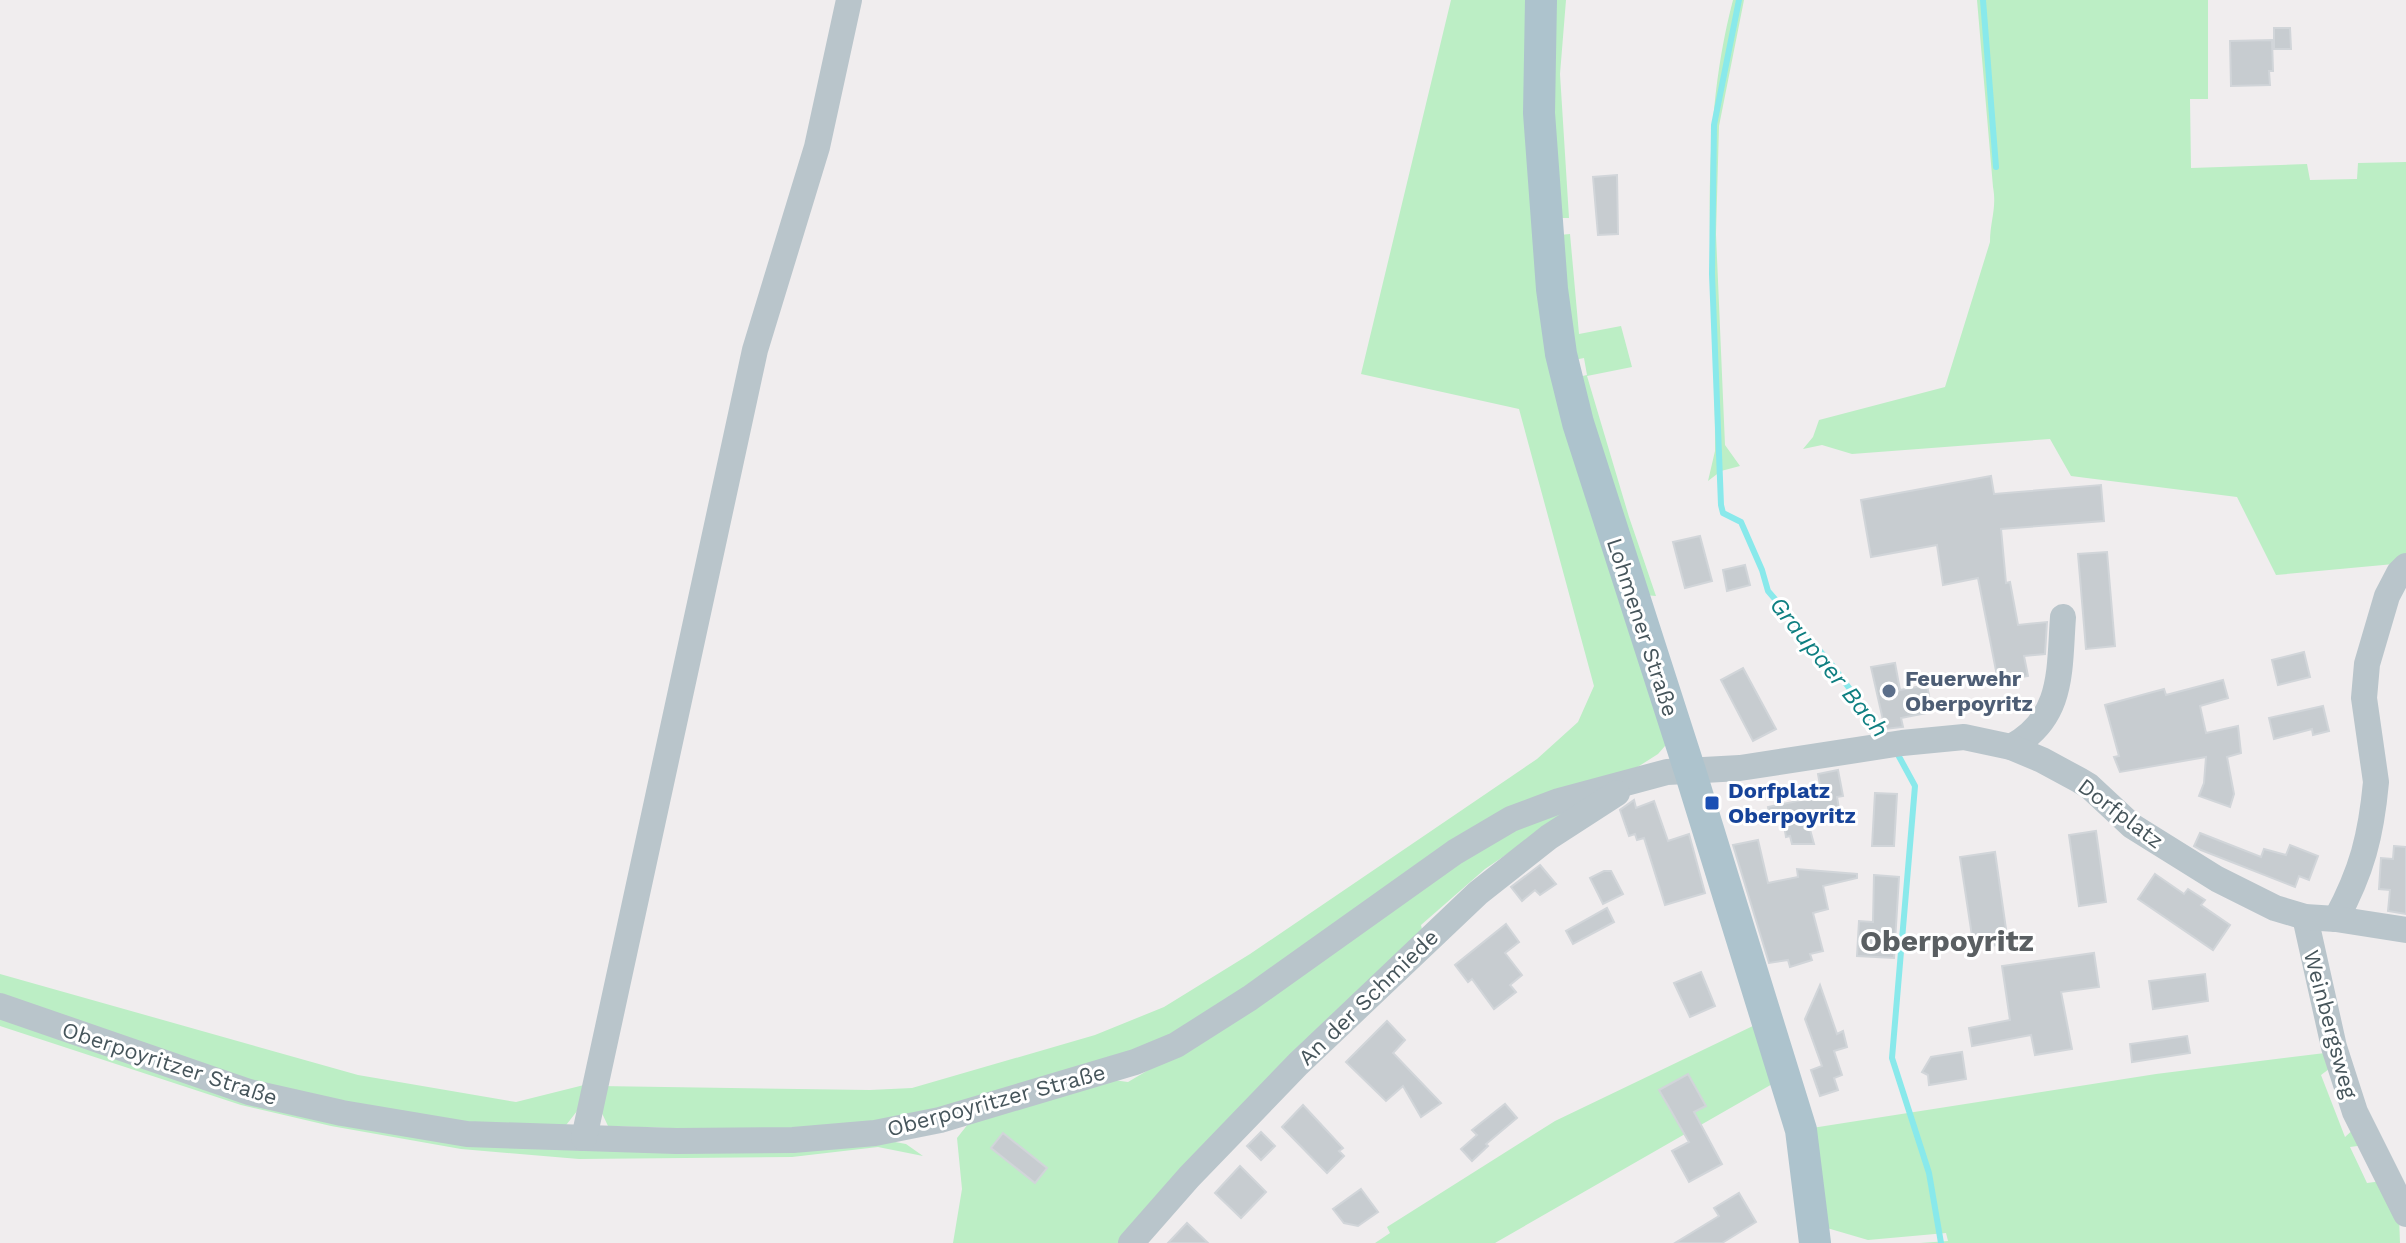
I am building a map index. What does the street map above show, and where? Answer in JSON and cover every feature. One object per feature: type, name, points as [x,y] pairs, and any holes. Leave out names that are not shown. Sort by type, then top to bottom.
[{"type":"main road","name":"Lohmener Straße","points":[[1541,0],[1539,113],[1552,289],[1561,354],[1578,423],[1801,1130],[1815,1243]]},
{"type":"street","points":[[584,1138],[755,350],[817,147],[849,0]]},
{"type":"street","name":"Weinbergsweg","points":[[2336,919],[2355,885],[2368,842],[2375,793],[2364,698],[2367,664],[2387,596],[2406,566]]},
{"type":"street","points":[[2011,747],[2027,738],[2052,706],[2058,683],[2063,617]]},
{"type":"street","name":"Dorfplatz","points":[[1690,771],[1740,768],[1890,744],[1964,737],[2011,747],[2089,786],[2132,826],[2217,879],[2275,908],[2305,917],[2406,930]]},
{"type":"street","name":"Oberpoyritzer Straße","points":[[0,1006],[265,1096],[342,1113],[467,1134],[793,1140],[875,1133],[940,1120],[1135,1062],[1176,1045],[1250,998],[1455,852],[1511,819],[1559,801],[1667,772],[1690,771]]},
{"type":"street","name":"An der Schmiede","points":[[1131,1243],[1189,1177],[1298,1064],[1467,903],[1549,837],[1633,783]]},
{"type":"street","name":"Weinbergsweg","points":[[2305,917],[2334,1047],[2355,1112],[2406,1214]]},
{"type":"green space","points":[[1451,0],[1530,0],[1543,294],[1665,731],[1665,746],[1636,768],[1553,795],[1172,1039],[934,1114],[795,1132],[608,1126],[600,1109],[599,1086],[912,1088],[1095,1035],[1164,1007],[1250,954],[1537,759],[1578,722],[1594,686],[1519,409],[1361,374]]},
{"type":"green space","points":[[1550,0],[1566,0],[1560,74],[1569,218],[1558,218]]},
{"type":"green space","points":[[1733,0],[1744,0],[1719,126],[1716,234],[1725,445],[1740,466],[1721,471],[1708,481],[1715,451],[1710,168],[1721,56]]},
{"type":"green space","points":[[1977,0],[2208,0],[2208,99],[2190,99],[2191,168],[2307,164],[2310,180],[2357,179],[2358,163],[2406,162],[2406,554],[2394,564],[2276,575],[2237,497],[2071,476],[2050,439],[1852,454],[1822,445],[1803,449],[1813,437],[1819,420],[1945,387],[1990,242],[1994,208]]},
{"type":"green space","points":[[1570,234],[1579,334],[1621,326],[1632,367],[1587,376],[1656,596],[1645,595],[1578,377],[1587,375],[1584,358],[1574,360],[1559,235]]},
{"type":"green space","points":[[1563,806],[1562,817],[1485,869],[1421,925],[1423,934],[1124,1243],[953,1243],[962,1189],[957,1138],[972,1119],[1113,1080],[1128,1082],[1184,1049],[1460,856]]},
{"type":"green space","points":[[0,974],[358,1075],[516,1102],[588,1084],[581,1106],[563,1129],[471,1124],[249,1084],[0,999]]},
{"type":"green space","points":[[0,1015],[342,1118],[884,1140],[906,1144],[923,1156],[878,1147],[792,1157],[579,1159],[461,1149],[331,1126],[241,1105],[0,1026]]},
{"type":"green space","points":[[1757,1024],[1774,1083],[1495,1243],[1375,1243],[1390,1233],[1387,1227],[1555,1121]]},
{"type":"green space","points":[[2325,1053],[2333,1066],[2321,1075],[2345,1137],[2356,1127],[2365,1145],[2350,1147],[2367,1183],[2382,1181],[2399,1216],[2400,1243],[1920,1243],[1948,1241],[1946,1233],[1868,1240],[1827,1228],[1812,1128],[2156,1074]]},
{"type":"building","points":[[2274,28],[2290,28],[2291,49],[2274,49]]},
{"type":"building","points":[[2272,40],[2270,85],[2231,86],[2230,41]]},
{"type":"building","points":[[1617,175],[1618,234],[1598,235],[1593,177]]},
{"type":"building","points":[[1991,476],[1994,494],[2101,485],[2104,521],[2001,529],[2006,583],[2010,582],[2018,625],[2047,622],[2045,654],[2024,656],[2028,676],[1998,681],[1978,578],[1943,585],[1937,545],[1871,557],[1861,500]]},
{"type":"building","points":[[1700,536],[1712,581],[1685,588],[1673,542]]},
{"type":"building","points":[[2107,552],[2115,646],[2086,649],[2078,554]]},
{"type":"building","points":[[1745,565],[1750,585],[1727,591],[1723,570]]},
{"type":"building","points":[[2304,652],[2310,677],[2278,685],[2272,660]]},
{"type":"building","points":[[1895,663],[1900,690],[1927,685],[1932,712],[1901,718],[1903,727],[1885,729],[1871,667]]},
{"type":"building","points":[[1743,668],[1776,729],[1753,741],[1721,680]]},
{"type":"building","points":[[2223,680],[2228,698],[2200,706],[2206,733],[2238,726],[2241,753],[2227,757],[2234,794],[2230,807],[2199,796],[2204,783],[2206,757],[2120,772],[2114,757],[2119,756],[2105,705],[2164,689],[2166,695]]},
{"type":"building","points":[[2323,706],[2329,731],[2313,735],[2312,729],[2274,739],[2269,718]]},
{"type":"building","points":[[1838,770],[1843,796],[1837,797],[1839,809],[1806,815],[1814,844],[1792,844],[1790,836],[1786,837],[1783,819],[1770,821],[1768,807],[1822,796],[1818,774]]},
{"type":"building","points":[[1875,793],[1897,794],[1894,846],[1872,846]]},
{"type":"building","points":[[1634,800],[1636,808],[1654,801],[1668,841],[1689,834],[1705,893],[1665,905],[1644,838],[1637,840],[1635,834],[1629,836],[1620,810]]},
{"type":"building","points":[[2096,831],[2106,902],[2079,906],[2069,835]]},
{"type":"building","points":[[2200,833],[2261,857],[2264,849],[2286,855],[2290,845],[2318,856],[2309,880],[2299,876],[2295,887],[2201,850],[2194,846]]},
{"type":"building","points":[[1758,840],[1768,883],[1798,877],[1797,869],[1857,874],[1857,878],[1823,886],[1828,909],[1813,913],[1823,951],[1810,954],[1812,960],[1790,967],[1788,960],[1769,963],[1733,845]]},
{"type":"building","points":[[2394,846],[2406,847],[2406,914],[2388,911],[2390,890],[2379,889],[2381,858],[2393,859]]},
{"type":"building","points":[[1995,852],[2008,943],[1974,949],[1960,857]]},
{"type":"building","points":[[1540,865],[1556,884],[1540,895],[1535,890],[1522,901],[1511,887]]},
{"type":"building","points":[[1611,871],[1623,894],[1603,904],[1590,878]]},
{"type":"building","points":[[2155,874],[2184,894],[2188,889],[2205,900],[2201,905],[2230,925],[2213,950],[2138,899]]},
{"type":"building","points":[[1874,875],[1899,877],[1894,958],[1857,956],[1859,921],[1873,922]]},
{"type":"building","points":[[1607,908],[1614,922],[1573,944],[1566,931]]},
{"type":"building","points":[[1506,924],[1519,942],[1505,953],[1522,975],[1510,985],[1516,992],[1494,1009],[1472,979],[1468,982],[1455,965]]},
{"type":"building","points":[[2094,953],[2099,987],[2061,992],[2072,1049],[2035,1055],[2031,1035],[1972,1046],[1969,1028],[2010,1020],[2002,966]]},
{"type":"building","points":[[1701,972],[1715,1006],[1690,1017],[1674,983]]},
{"type":"building","points":[[2205,974],[2208,1001],[2153,1009],[2149,981]]},
{"type":"building","points":[[1820,985],[1837,1034],[1843,1031],[1847,1047],[1834,1051],[1842,1075],[1834,1078],[1838,1090],[1820,1096],[1811,1070],[1822,1066],[1805,1019]]},
{"type":"building","points":[[1387,1021],[1405,1040],[1393,1053],[1441,1103],[1421,1117],[1403,1086],[1386,1101],[1346,1062]]},
{"type":"building","points":[[2187,1036],[2190,1053],[2132,1062],[2130,1044]]},
{"type":"building","points":[[1962,1052],[1966,1079],[1929,1085],[1928,1075],[1922,1072],[1931,1057]]},
{"type":"building","points":[[1688,1074],[1706,1106],[1694,1112],[1722,1164],[1689,1182],[1672,1151],[1689,1142],[1659,1090]]},
{"type":"building","points":[[1505,1104],[1517,1118],[1486,1144],[1488,1146],[1472,1161],[1461,1149],[1477,1135],[1472,1130]]},
{"type":"building","points":[[1303,1105],[1343,1148],[1339,1151],[1344,1156],[1327,1173],[1282,1127]]},
{"type":"building","points":[[1261,1132],[1275,1146],[1261,1160],[1247,1146]]},
{"type":"building","points":[[1003,1133],[1047,1168],[1035,1183],[991,1148]]},
{"type":"building","points":[[1240,1166],[1266,1192],[1241,1218],[1215,1193]]},
{"type":"building","points":[[1361,1189],[1378,1212],[1358,1226],[1344,1223],[1333,1209]]},
{"type":"building","points":[[1739,1193],[1756,1222],[1722,1243],[1675,1243],[1719,1216],[1714,1208]]},
{"type":"building","points":[[1187,1223],[1208,1243],[1168,1243]]},
{"type":"waterway","name":"Graupaer Bach","points":[[1739,0],[1714,125],[1712,274],[1721,505],[1723,513],[1741,522],[1768,591],[1832,665],[1887,739]]},
{"type":"waterway","points":[[1983,0],[1996,167]]},
{"type":"waterway","name":"Graupaer Bach","points":[[1896,751],[1915,786],[1892,1058],[1929,1173],[1941,1243]]},
{"type":"place","name":"Feuerwehr Oberpoyritz","points":[[1889,691]]},
{"type":"place","name":"Dorfplatz Oberpoyritz","points":[[1712,803]]},
{"type":"district","name":"Oberpoyritz","points":[[1947,941]]}]
